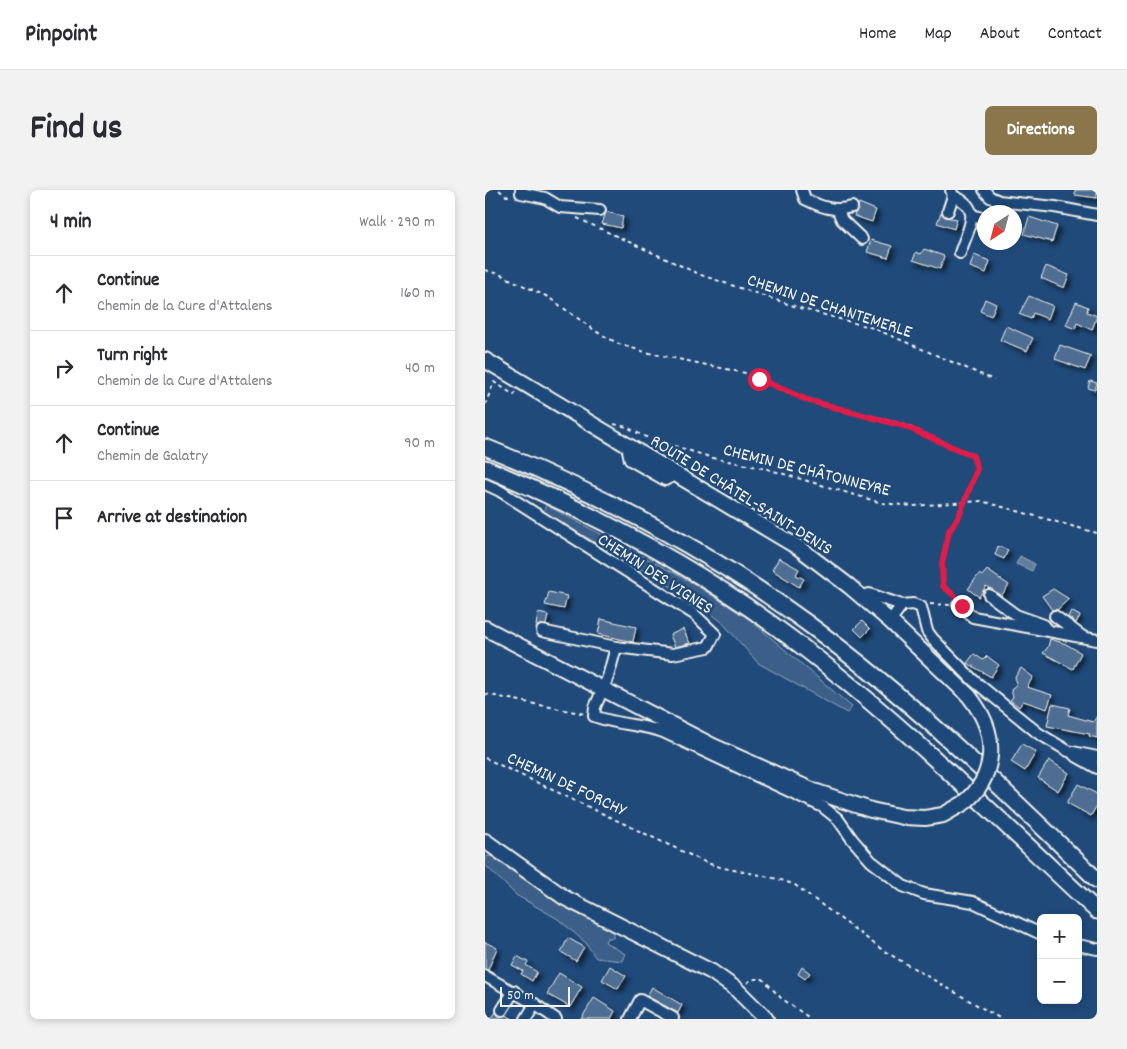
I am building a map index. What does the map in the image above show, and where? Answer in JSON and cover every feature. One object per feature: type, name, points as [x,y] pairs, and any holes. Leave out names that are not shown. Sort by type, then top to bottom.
[{"type":"highway","points":[[485,447],[553,475],[637,516],[719,563],[783,605],[847,653],[907,702],[1097,880]]},
{"type":"highway","points":[[485,468],[556,499],[644,544],[707,581],[791,637],[912,737],[1097,911]]},
{"type":"main road","name":"ROUTE DE CHÂTEL-SAINT-DENIS","points":[[485,360],[799,548],[863,597],[951,678],[977,706],[989,730],[991,756],[981,785],[964,803],[943,815],[925,818],[903,817],[871,810],[814,791],[745,762],[485,628]]},
{"type":"main road","points":[[485,841],[565,898],[712,972],[736,989],[765,1019]]},
{"type":"street","points":[[802,190],[805,199],[838,211],[852,207]]},
{"type":"street","points":[[984,190],[999,201],[1055,207],[1097,215]]},
{"type":"street","points":[[521,192],[545,198],[560,208],[599,210]]},
{"type":"street","points":[[948,211],[952,193],[971,207],[972,215],[960,253]]},
{"type":"street","points":[[838,211],[842,220],[862,239]]},
{"type":"street","points":[[972,215],[977,216]]},
{"type":"street","name":"CHEMIN DES VIGNES","points":[[485,484],[501,491],[688,610],[711,628],[715,634],[708,647],[673,654],[616,647],[542,631]]},
{"type":"street","points":[[863,597],[869,594],[903,605],[913,604],[921,607],[927,630],[933,639],[973,680],[1038,734],[1097,768]]},
{"type":"street","points":[[989,595],[1016,615],[1044,625],[1050,632]]},
{"type":"street","points":[[890,621],[903,605]]},
{"type":"street","points":[[957,605],[962,606],[973,617],[1097,640]]},
{"type":"street","points":[[1055,616],[1084,638]]},
{"type":"street","points":[[616,647],[595,707],[594,716],[617,724],[663,732],[760,779],[817,803],[838,819],[851,839],[871,861],[903,886],[924,894],[973,902],[1037,932]]},
{"type":"street","points":[[1068,751],[1097,757]]},
{"type":"street","points":[[1082,947],[1097,949]]},
{"type":"street","points":[[485,976],[514,991],[556,1019]]},
{"type":"street","points":[[502,1010],[514,991]]},
{"type":"street","points":[[630,1019],[640,1000],[673,1018]]},
{"type":"street","points":[[526,1019],[535,1004]]},
{"type":"path","points":[[499,190],[506,196],[521,192]]},
{"type":"path","points":[[503,192],[508,190]]},
{"type":"path","name":"CHEMIN DE CHANTEMERLE","points":[[560,208],[581,220],[713,279],[803,309],[873,328],[994,380]]},
{"type":"path","points":[[485,270],[501,275],[548,297],[597,332],[619,344],[652,354],[750,375],[807,400],[904,426],[973,456],[977,469],[959,516],[949,531],[942,564],[943,586],[956,597],[957,605],[931,603]]},
{"type":"path","points":[[485,405],[494,382],[514,395],[523,382]]},
{"type":"path","name":"CHEMIN DE CHÂTONNEYRE","points":[[606,432],[616,423],[643,436],[713,458],[767,469],[882,503],[913,506],[981,501],[1097,533]]},
{"type":"path","points":[[485,694],[594,716]]},
{"type":"path","name":"CHEMIN DE FORCHY","points":[[485,758],[715,866],[779,878],[795,884],[884,951],[1001,1019]]},
{"type":"path","points":[[736,989],[753,979],[763,979],[781,998],[811,1019]]},
{"type":"shaded area","points":[[546,505],[691,582],[749,619],[852,707],[847,713],[758,663],[721,621],[685,595],[543,512]]},
{"type":"shaded area","points":[[1020,556],[1035,564],[1032,571],[1016,564]]},
{"type":"shaded area","points":[[490,856],[514,868],[541,890],[571,910],[596,923],[613,928],[613,938],[607,938],[605,942],[625,954],[622,961],[596,958],[586,943],[558,919],[516,895],[485,865],[485,857]]},
{"type":"building","points":[[1075,190],[1097,190],[1097,198],[1075,195]]},
{"type":"building","points":[[859,203],[876,210],[872,222],[854,216]]},
{"type":"building","points":[[606,212],[623,216],[621,228],[602,224]]},
{"type":"building","points":[[941,213],[945,217],[957,219],[954,229],[937,223]]},
{"type":"building","points":[[1029,217],[1057,226],[1052,242],[1024,234]]},
{"type":"building","points":[[871,240],[892,246],[888,258],[867,252]]},
{"type":"building","points":[[924,249],[944,256],[940,269],[913,260],[916,252],[921,254]]},
{"type":"building","points":[[974,255],[990,261],[986,273],[970,267]]},
{"type":"building","points":[[1046,266],[1069,275],[1064,288],[1041,278]]},
{"type":"building","points":[[1029,296],[1053,306],[1048,319],[1033,313],[1031,319],[1019,314]]},
{"type":"building","points":[[985,299],[996,304],[991,316],[980,311]]},
{"type":"building","points":[[1076,302],[1088,307],[1087,312],[1097,316],[1092,330],[1077,323],[1075,329],[1066,325]]},
{"type":"building","points":[[1006,326],[1033,338],[1027,351],[1000,340]]},
{"type":"building","points":[[1060,345],[1091,356],[1085,370],[1055,359]]},
{"type":"building","points":[[1090,381],[1097,383],[1095,390],[1088,388]]},
{"type":"building","points":[[998,546],[1008,550],[1004,559],[995,555]]},
{"type":"building","points":[[779,558],[799,569],[796,575],[804,579],[799,587],[772,570]]},
{"type":"building","points":[[987,570],[1009,585],[1001,596],[986,586],[979,597],[968,589],[979,574],[982,576]]},
{"type":"building","points":[[1053,589],[1069,599],[1057,610],[1052,610],[1042,596]]},
{"type":"building","points":[[549,592],[567,596],[564,609],[545,605]]},
{"type":"building","points":[[1071,611],[1080,616],[1076,623],[1068,617]]},
{"type":"building","points":[[538,613],[548,615],[546,625],[536,626]]},
{"type":"building","points":[[601,619],[636,627],[633,642],[598,634]]},
{"type":"building","points":[[862,621],[870,629],[862,637],[854,629]]},
{"type":"building","points":[[683,629],[690,643],[675,647],[670,635]]},
{"type":"building","points":[[1050,639],[1066,644],[1081,653],[1073,669],[1043,653],[1048,647]]},
{"type":"building","points":[[974,654],[983,660],[987,656],[999,665],[991,677],[967,663]]},
{"type":"building","points":[[1021,668],[1033,677],[1027,687],[1052,695],[1047,709],[1023,701],[1019,707],[1010,700],[1013,697],[1011,690],[1017,683],[1015,677]]},
{"type":"building","points":[[1052,704],[1070,708],[1068,715],[1093,722],[1097,716],[1097,738],[1089,736],[1090,734],[1047,726]]},
{"type":"building","points":[[1022,744],[1036,752],[1025,771],[1011,762]]},
{"type":"building","points":[[1049,760],[1069,773],[1058,791],[1038,778]]},
{"type":"building","points":[[1078,784],[1097,794],[1097,805],[1091,816],[1067,803]]},
{"type":"building","points":[[568,938],[584,947],[576,961],[561,952]]},
{"type":"building","points":[[485,942],[497,948],[488,970],[485,969]]},
{"type":"building","points":[[517,956],[528,962],[526,965],[537,972],[532,981],[521,974],[523,971],[512,965]]},
{"type":"building","points":[[610,966],[626,976],[618,989],[602,980]]},
{"type":"building","points":[[802,967],[810,973],[805,979],[798,974]]},
{"type":"building","points":[[559,973],[582,987],[570,1007],[547,994]]},
{"type":"building","points":[[652,987],[682,1005],[678,1013],[647,996]]},
{"type":"building","points":[[594,998],[615,1011],[611,1019],[581,1019]]},
{"type":"building","points":[[496,1012],[499,1016],[506,1015],[513,1019],[491,1019]]},
{"type":"route","points":[[759,379],[807,400],[904,426],[973,456],[977,469],[959,516],[949,531],[942,564],[943,586],[956,597],[957,605],[962,606]]}]
